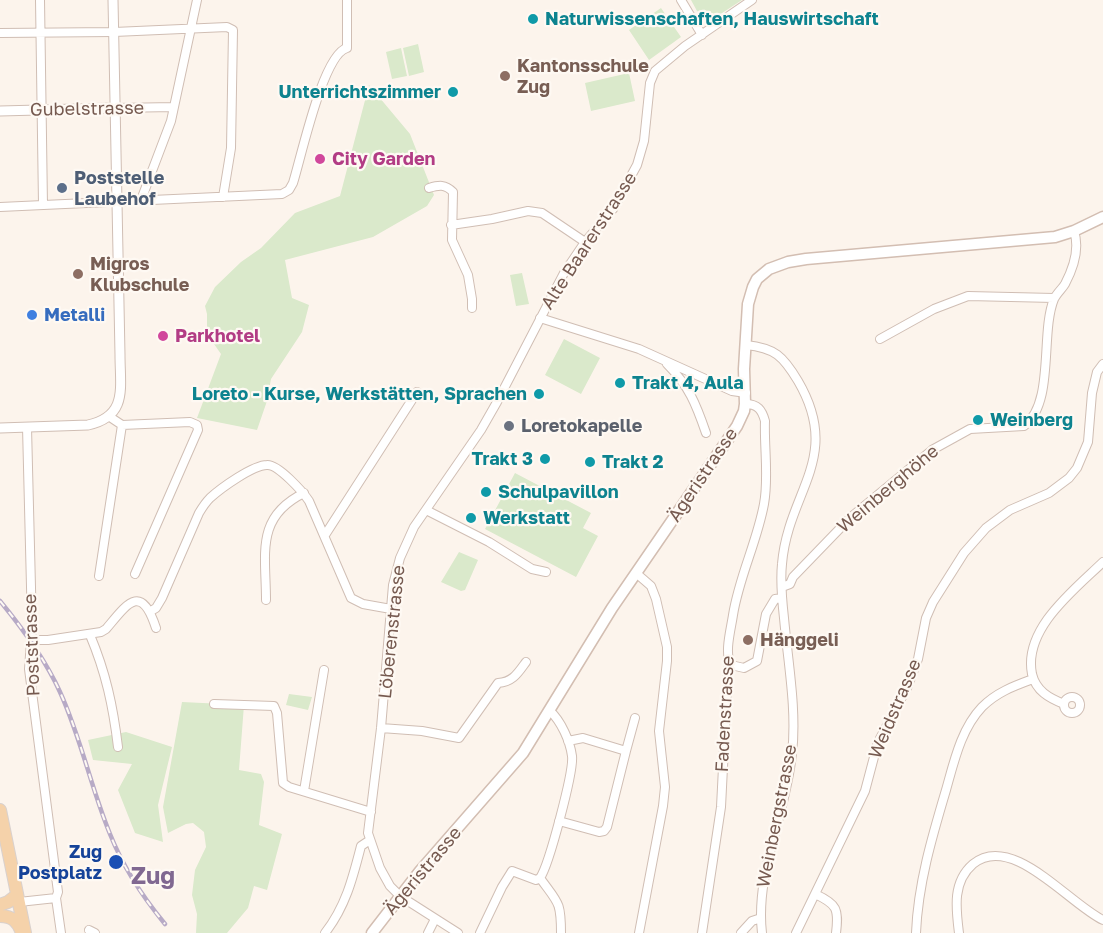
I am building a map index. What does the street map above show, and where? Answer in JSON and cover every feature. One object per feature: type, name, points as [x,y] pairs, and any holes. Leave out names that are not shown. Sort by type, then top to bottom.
[{"type":"main road","name":"Ägeristrasse","points":[[372,933],[420,871],[512,767],[550,711],[590,642],[736,426],[744,411],[746,398],[744,369],[748,304],[753,288],[763,273],[776,265],[806,259],[1031,240],[1074,231],[1103,218]]},
{"type":"main road","points":[[0,810],[24,933]]},
{"type":"main road","points":[[0,905],[18,898]]},
{"type":"main road","points":[[0,916],[12,917],[24,933]]},
{"type":"street","points":[[40,0],[43,205]]},
{"type":"street","points":[[0,428],[88,425],[101,422],[115,411],[120,392],[112,0]]},
{"type":"street","points":[[141,200],[171,121],[197,0]]},
{"type":"street","points":[[0,207],[282,194],[289,190],[330,64],[340,51],[347,48],[347,0]]},
{"type":"street","points":[[681,0],[702,35]]},
{"type":"street","name":"Alte Baarerstrasse","points":[[540,318],[564,273],[585,242],[613,209],[637,165],[644,141],[652,75],[660,65],[752,0]]},
{"type":"street","points":[[0,33],[114,32],[227,27],[233,30],[231,148],[223,197]]},
{"type":"street","name":"Gubelstrasse","points":[[0,111],[174,107]]},
{"type":"street","points":[[429,188],[438,185],[447,187],[453,192],[452,240],[468,275],[472,308]]},
{"type":"street","points":[[451,225],[528,211],[542,213],[585,242]]},
{"type":"street","points":[[880,339],[927,313],[968,296],[1054,298],[1072,269],[1078,248],[1074,231]]},
{"type":"street","name":"Weinberghöhe","points":[[782,587],[790,585],[793,577],[851,517],[932,450],[970,429],[1024,426],[1030,421],[1041,394],[1046,371],[1046,346],[1054,298]]},
{"type":"street","points":[[540,318],[639,349],[746,398]]},
{"type":"street","name":"Löberenstrasse","points":[[400,896],[390,886],[380,868],[368,833],[381,728],[391,609],[400,558],[407,539],[481,430],[540,318]]},
{"type":"street","name":"Weinbergstrasse","points":[[746,345],[765,347],[781,357],[806,394],[816,426],[817,440],[813,461],[783,552],[782,598],[793,723],[792,753],[761,896],[762,933]]},
{"type":"street","points":[[664,361],[678,375],[694,399],[706,433]]},
{"type":"street","name":"Weidstrasse","points":[[796,933],[865,791],[878,742],[907,688],[918,659],[926,618],[933,602],[964,553],[986,528],[1010,510],[1049,493],[1069,478],[1077,468],[1088,442],[1093,387],[1097,372],[1103,363]]},
{"type":"street","points":[[325,535],[417,392]]},
{"type":"street","name":"Fadenstrasse","points":[[702,933],[721,807],[723,743],[731,665],[728,656],[735,605],[764,505],[765,422],[760,408],[746,398]]},
{"type":"street","points":[[110,417],[122,425],[190,422],[197,426],[198,430],[135,574]]},
{"type":"street","points":[[99,576],[122,425]]},
{"type":"street","name":"Poststrasse","points":[[27,427],[31,640],[29,669],[58,892],[56,898],[61,933]]},
{"type":"street","points":[[151,611],[156,608],[162,598],[199,513],[208,500],[240,477],[267,465],[273,466],[303,493],[325,535],[351,598],[363,604],[391,609]]},
{"type":"street","points":[[266,600],[266,535],[270,522],[292,499],[303,493]]},
{"type":"street","points":[[426,510],[489,542],[532,569],[546,572]]},
{"type":"street","points":[[1064,704],[1043,693],[1033,678],[1030,664],[1031,651],[1041,629],[1055,611],[1103,562]]},
{"type":"street","points":[[636,573],[651,586],[667,647],[659,731],[665,787],[639,933]]},
{"type":"street","points":[[731,665],[744,668],[757,661],[766,614],[775,599],[782,598]]},
{"type":"street","points":[[31,640],[90,635],[106,629],[129,602],[141,602],[151,611],[156,628]]},
{"type":"street","points":[[90,635],[104,668],[112,702],[118,747]]},
{"type":"street","points":[[381,728],[459,738],[498,683],[507,682],[516,676],[526,662]]},
{"type":"street","points":[[304,791],[324,670]]},
{"type":"street","points":[[916,933],[917,907],[928,853],[953,765],[965,733],[981,708],[996,694],[1033,678]]},
{"type":"street","points":[[214,704],[274,706],[277,713],[283,783],[289,787],[371,812]]},
{"type":"street","points":[[540,878],[559,821],[572,768],[568,741],[550,711]]},
{"type":"street","points":[[559,821],[599,832],[604,831],[635,718]]},
{"type":"street","points":[[568,741],[583,738],[626,751]]},
{"type":"street","name":"Löberenstrasse","points":[[326,933],[338,917],[348,895],[361,846],[370,840]]},
{"type":"street","points":[[959,933],[956,897],[959,882],[975,863],[1001,855],[1019,862],[1094,916],[1103,920]]},
{"type":"street","points":[[480,933],[502,887],[512,872],[536,880],[540,878]]},
{"type":"street","points":[[540,878],[554,894],[559,904],[561,933]]},
{"type":"street","points":[[814,894],[826,899],[836,907],[836,933]]},
{"type":"street","points":[[400,896],[458,933]]},
{"type":"street","points":[[18,898],[56,898]]},
{"type":"street","points":[[741,933],[752,921],[761,918]]},
{"type":"street","points":[[428,933],[435,919]]},
{"type":"green space","points":[[691,0],[742,0],[713,19],[697,11]]},
{"type":"green space","points":[[661,8],[681,37],[649,60],[629,30]]},
{"type":"green space","points":[[418,44],[424,72],[409,76],[403,48]]},
{"type":"green space","points":[[401,48],[407,76],[392,79],[386,52]]},
{"type":"green space","points":[[629,73],[635,101],[591,111],[585,83]]},
{"type":"green space","points":[[369,85],[410,134],[434,195],[427,206],[373,237],[285,260],[292,298],[309,305],[302,332],[271,379],[267,401],[257,430],[197,418],[221,354],[207,334],[205,306],[215,287],[241,262],[261,248],[295,213],[340,196]]},
{"type":"green space","points":[[522,273],[529,304],[516,306],[510,275]]},
{"type":"green space","points":[[564,339],[600,358],[581,394],[545,375]]},
{"type":"green space","points":[[515,473],[591,513],[583,528],[598,536],[576,577],[485,529]]},
{"type":"green space","points":[[459,552],[478,560],[465,590],[461,591],[441,582]]},
{"type":"green space","points":[[289,694],[312,697],[308,710],[286,705]]},
{"type":"green space","points":[[182,702],[244,705],[239,770],[261,774],[264,782],[259,825],[282,834],[267,890],[254,886],[248,908],[227,933],[196,933],[197,914],[192,895],[195,870],[206,847],[204,832],[193,823],[168,833],[163,807]]},
{"type":"green space","points":[[126,732],[172,747],[158,805],[163,842],[135,833],[118,790],[132,764],[93,760],[88,740]]},
{"type":"railway","points":[[0,601],[48,668],[74,727],[103,817],[115,846],[134,881],[165,924]]},
{"type":"place","name":"Naturwissenschaften, Hauswirtschaft","points":[[533,19]]},
{"type":"place","name":"Kantonsschule Zug","points":[[505,76]]},
{"type":"place","name":"Unterrichtszimmer","points":[[453,92]]},
{"type":"place","name":"City Garden","points":[[320,159]]},
{"type":"place","name":"Poststelle Laubehof","points":[[62,188]]},
{"type":"place","name":"Migros Klubschule","points":[[78,274]]},
{"type":"place","name":"Metalli","points":[[32,315]]},
{"type":"place","name":"Parkhotel","points":[[163,336]]},
{"type":"place","name":"Trakt 4, Aula","points":[[620,383]]},
{"type":"place","name":"Loreto - Kurse, Werkstätten, Sprachen","points":[[539,394]]},
{"type":"place","name":"Weinberg","points":[[978,420]]},
{"type":"place","name":"Loretokapelle","points":[[509,426]]},
{"type":"place","name":"Trakt 3","points":[[545,459]]},
{"type":"place","name":"Trakt 2","points":[[590,462]]},
{"type":"place","name":"Schulpavillon","points":[[486,492]]},
{"type":"place","name":"Werkstatt","points":[[471,518]]},
{"type":"place","name":"Hänggeli","points":[[748,640]]},
{"type":"place","name":"Zug Postplatz","points":[[116,862]]},
{"type":"district","name":"Zug","points":[[153,876]]}]
